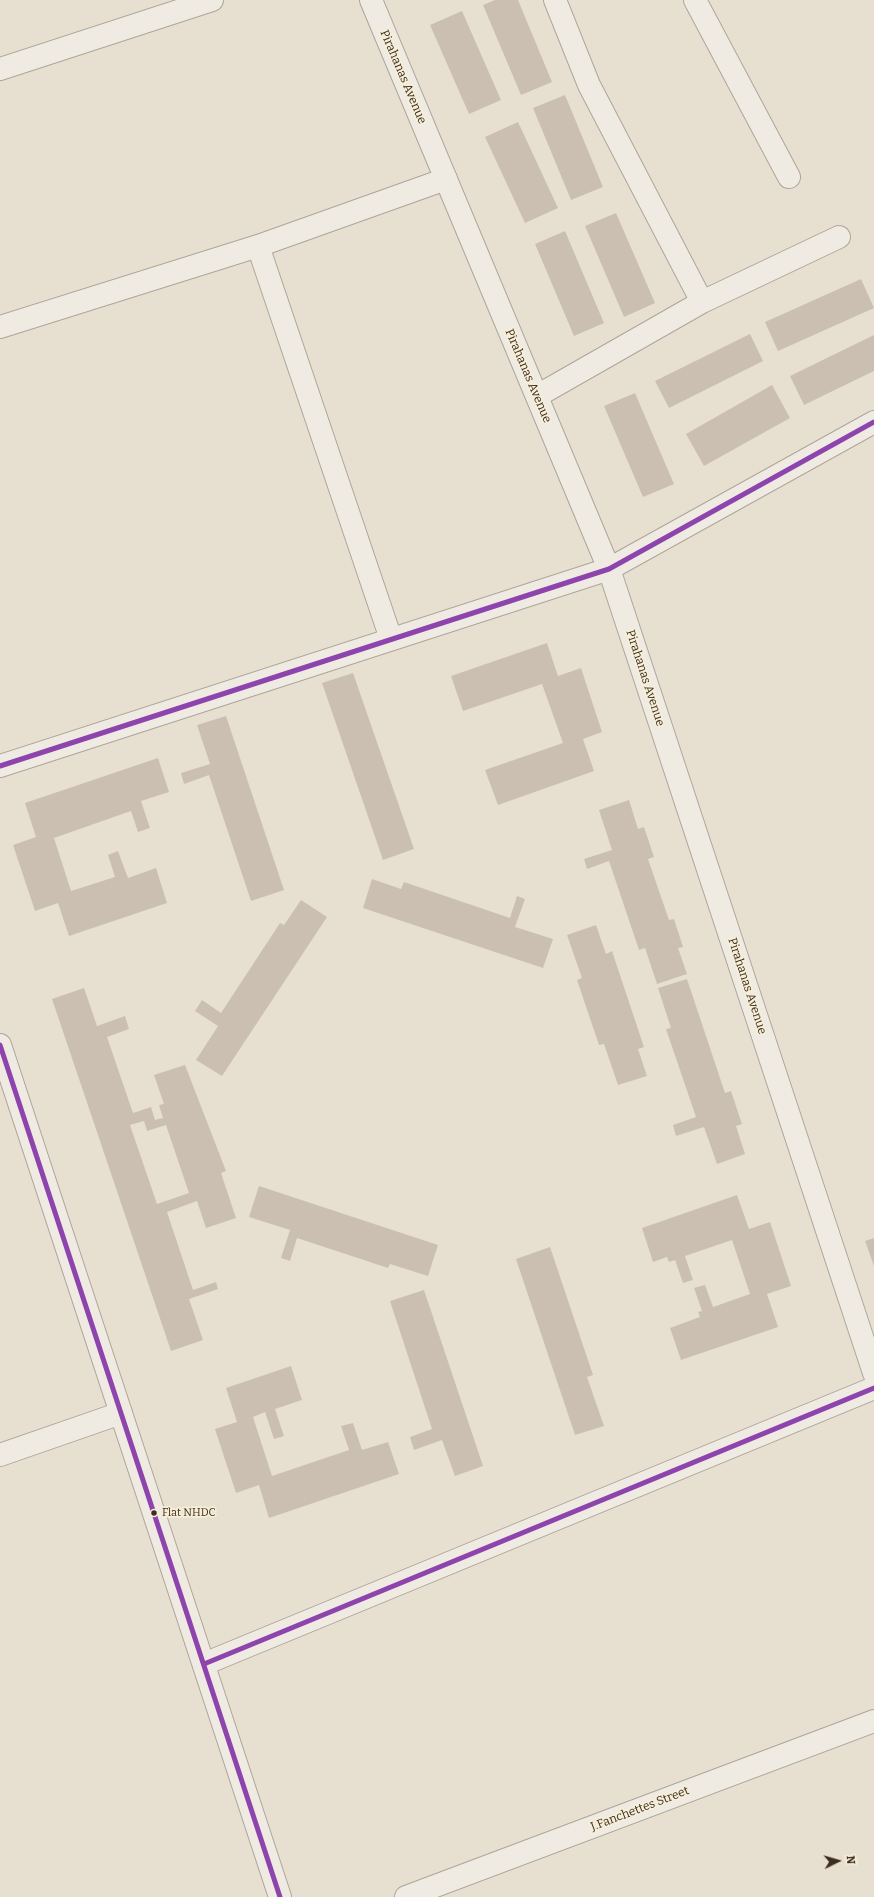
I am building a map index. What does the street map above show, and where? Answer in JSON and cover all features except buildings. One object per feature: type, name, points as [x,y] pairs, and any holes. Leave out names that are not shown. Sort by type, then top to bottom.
[{"type":"street","points":[[0,69],[212,0]]},
{"type":"street","name":"Pirahanas Avenue","points":[[371,0],[609,569],[874,1373]]},
{"type":"street","points":[[555,0],[589,84],[702,302]]},
{"type":"street","points":[[695,0],[789,177]]},
{"type":"street","points":[[0,327],[258,246],[446,179]]},
{"type":"street","points":[[537,396],[702,302],[839,237]]},
{"type":"street","points":[[258,246],[391,639]]},
{"type":"street","points":[[0,766],[609,569],[874,422]]},
{"type":"street","points":[[0,1045],[280,1897]]},
{"type":"street","points":[[204,1664],[874,1388]]},
{"type":"street","points":[[0,1455],[121,1413]]},
{"type":"street","name":"J.Fanchettes Street","points":[[406,1897],[874,1722]]},
{"type":"transit line","points":[[0,766],[609,569],[874,422]]},
{"type":"transit line","points":[[0,1045],[280,1897]]},
{"type":"transit line","points":[[204,1664],[874,1388]]},
{"type":"place","name":"Flat NHDC","points":[[154,1513]]}]
